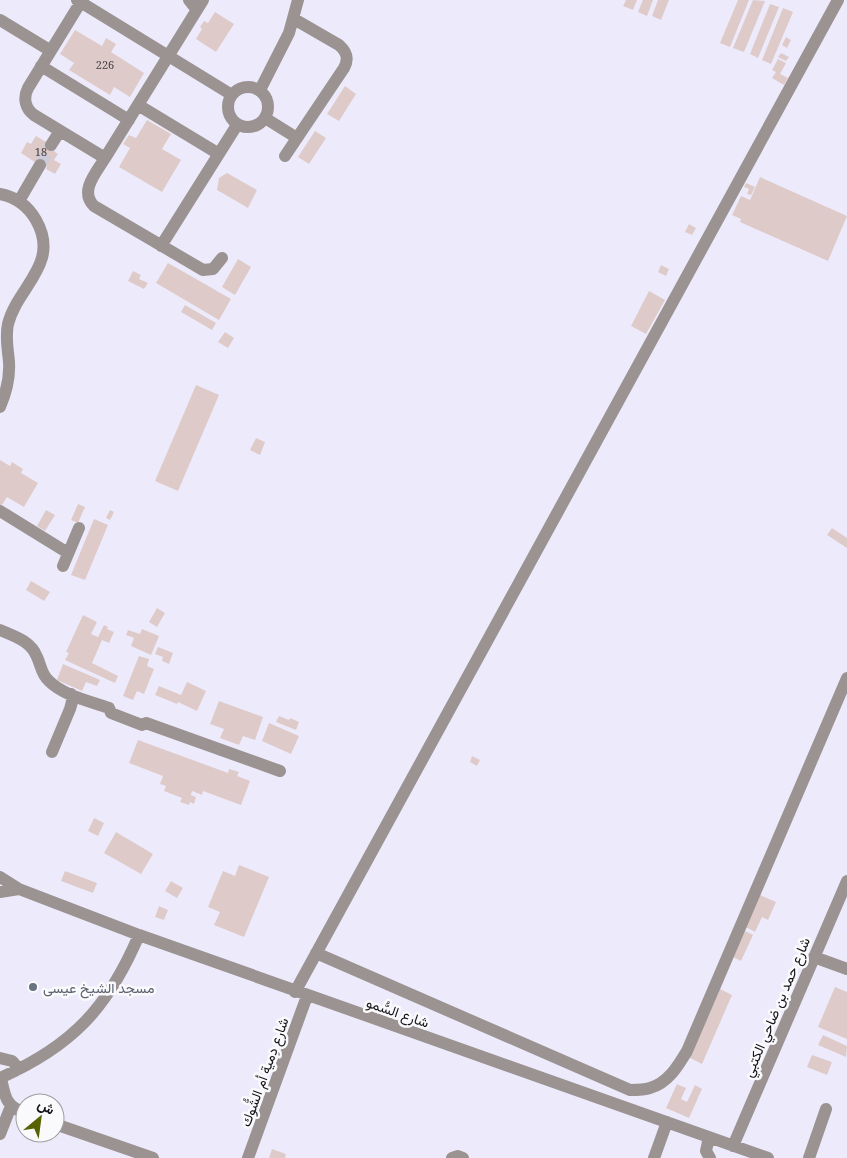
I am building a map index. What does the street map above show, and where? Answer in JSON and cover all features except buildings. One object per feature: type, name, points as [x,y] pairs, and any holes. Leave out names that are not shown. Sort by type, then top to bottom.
[{"type":"street","points":[[260,90],[284,46],[294,19],[298,0]]},
{"type":"street","name":"شارع دِمية أم الشُّوك","points":[[248,1158],[316,953],[838,0]]},
{"type":"street","points":[[105,158],[34,115],[26,105],[26,92],[80,1],[232,94]]},
{"type":"street","points":[[197,3],[169,56],[89,184],[87,192],[89,200],[94,206],[203,270],[213,269],[222,258]]},
{"type":"street","points":[[285,156],[344,68],[347,60],[345,52],[339,46],[294,19]]},
{"type":"street","points":[[0,20],[50,51]]},
{"type":"street","points":[[41,66],[128,120]]},
{"type":"street","points":[[242,88],[260,90],[268,103],[268,111],[265,118],[256,126],[243,127],[237,125],[227,108],[232,94],[242,88]]},
{"type":"street","points":[[138,105],[219,154]]},
{"type":"street","points":[[265,118],[297,138]]},
{"type":"street","points":[[161,246],[237,125]]},
{"type":"street","points":[[51,146],[60,131]]},
{"type":"street","points":[[18,201],[40,164]]},
{"type":"street","points":[[0,194],[18,201],[33,215],[42,235],[42,257],[34,277],[10,317],[6,336],[9,361],[8,380],[0,407]]},
{"type":"street","points":[[0,511],[68,553]]},
{"type":"street","points":[[63,566],[79,528]]},
{"type":"street","points":[[0,630],[30,646],[37,656],[41,669],[48,680],[71,694],[109,708],[111,713],[142,725],[146,723],[280,771]]},
{"type":"street","points":[[316,953],[630,1090],[651,1088],[666,1080],[688,1051],[847,678]]},
{"type":"street","points":[[52,752],[70,709],[72,702],[71,694]]},
{"type":"street","name":"شارع السُّمو","points":[[0,877],[19,889],[139,936],[667,1122],[760,1157]]},
{"type":"street","name":"شارع حمد بن ضاحي الكتبي","points":[[733,1146],[847,881]]},
{"type":"street","points":[[0,892],[19,889]]},
{"type":"street","points":[[15,1108],[11,1106],[4,1095],[0,1078],[44,1056],[60,1045],[88,1020],[112,989],[139,936]]},
{"type":"street","points":[[814,958],[847,969]]},
{"type":"street","points":[[0,1058],[12,1061],[20,1069]]},
{"type":"street","points":[[0,1134],[11,1106]]},
{"type":"street","points":[[809,1158],[826,1109]]},
{"type":"street","points":[[654,1158],[667,1122]]},
{"type":"street","points":[[65,1127],[153,1158]]},
{"type":"street","points":[[709,1137],[706,1150],[710,1158]]},
{"type":"street","points":[[452,1158],[458,1156],[463,1158]]},
{"type":"tunnel","points":[[40,165],[51,145]]},
{"type":"place","name":"مسجد الشيخ عيسى","points":[[33,987]]}]
